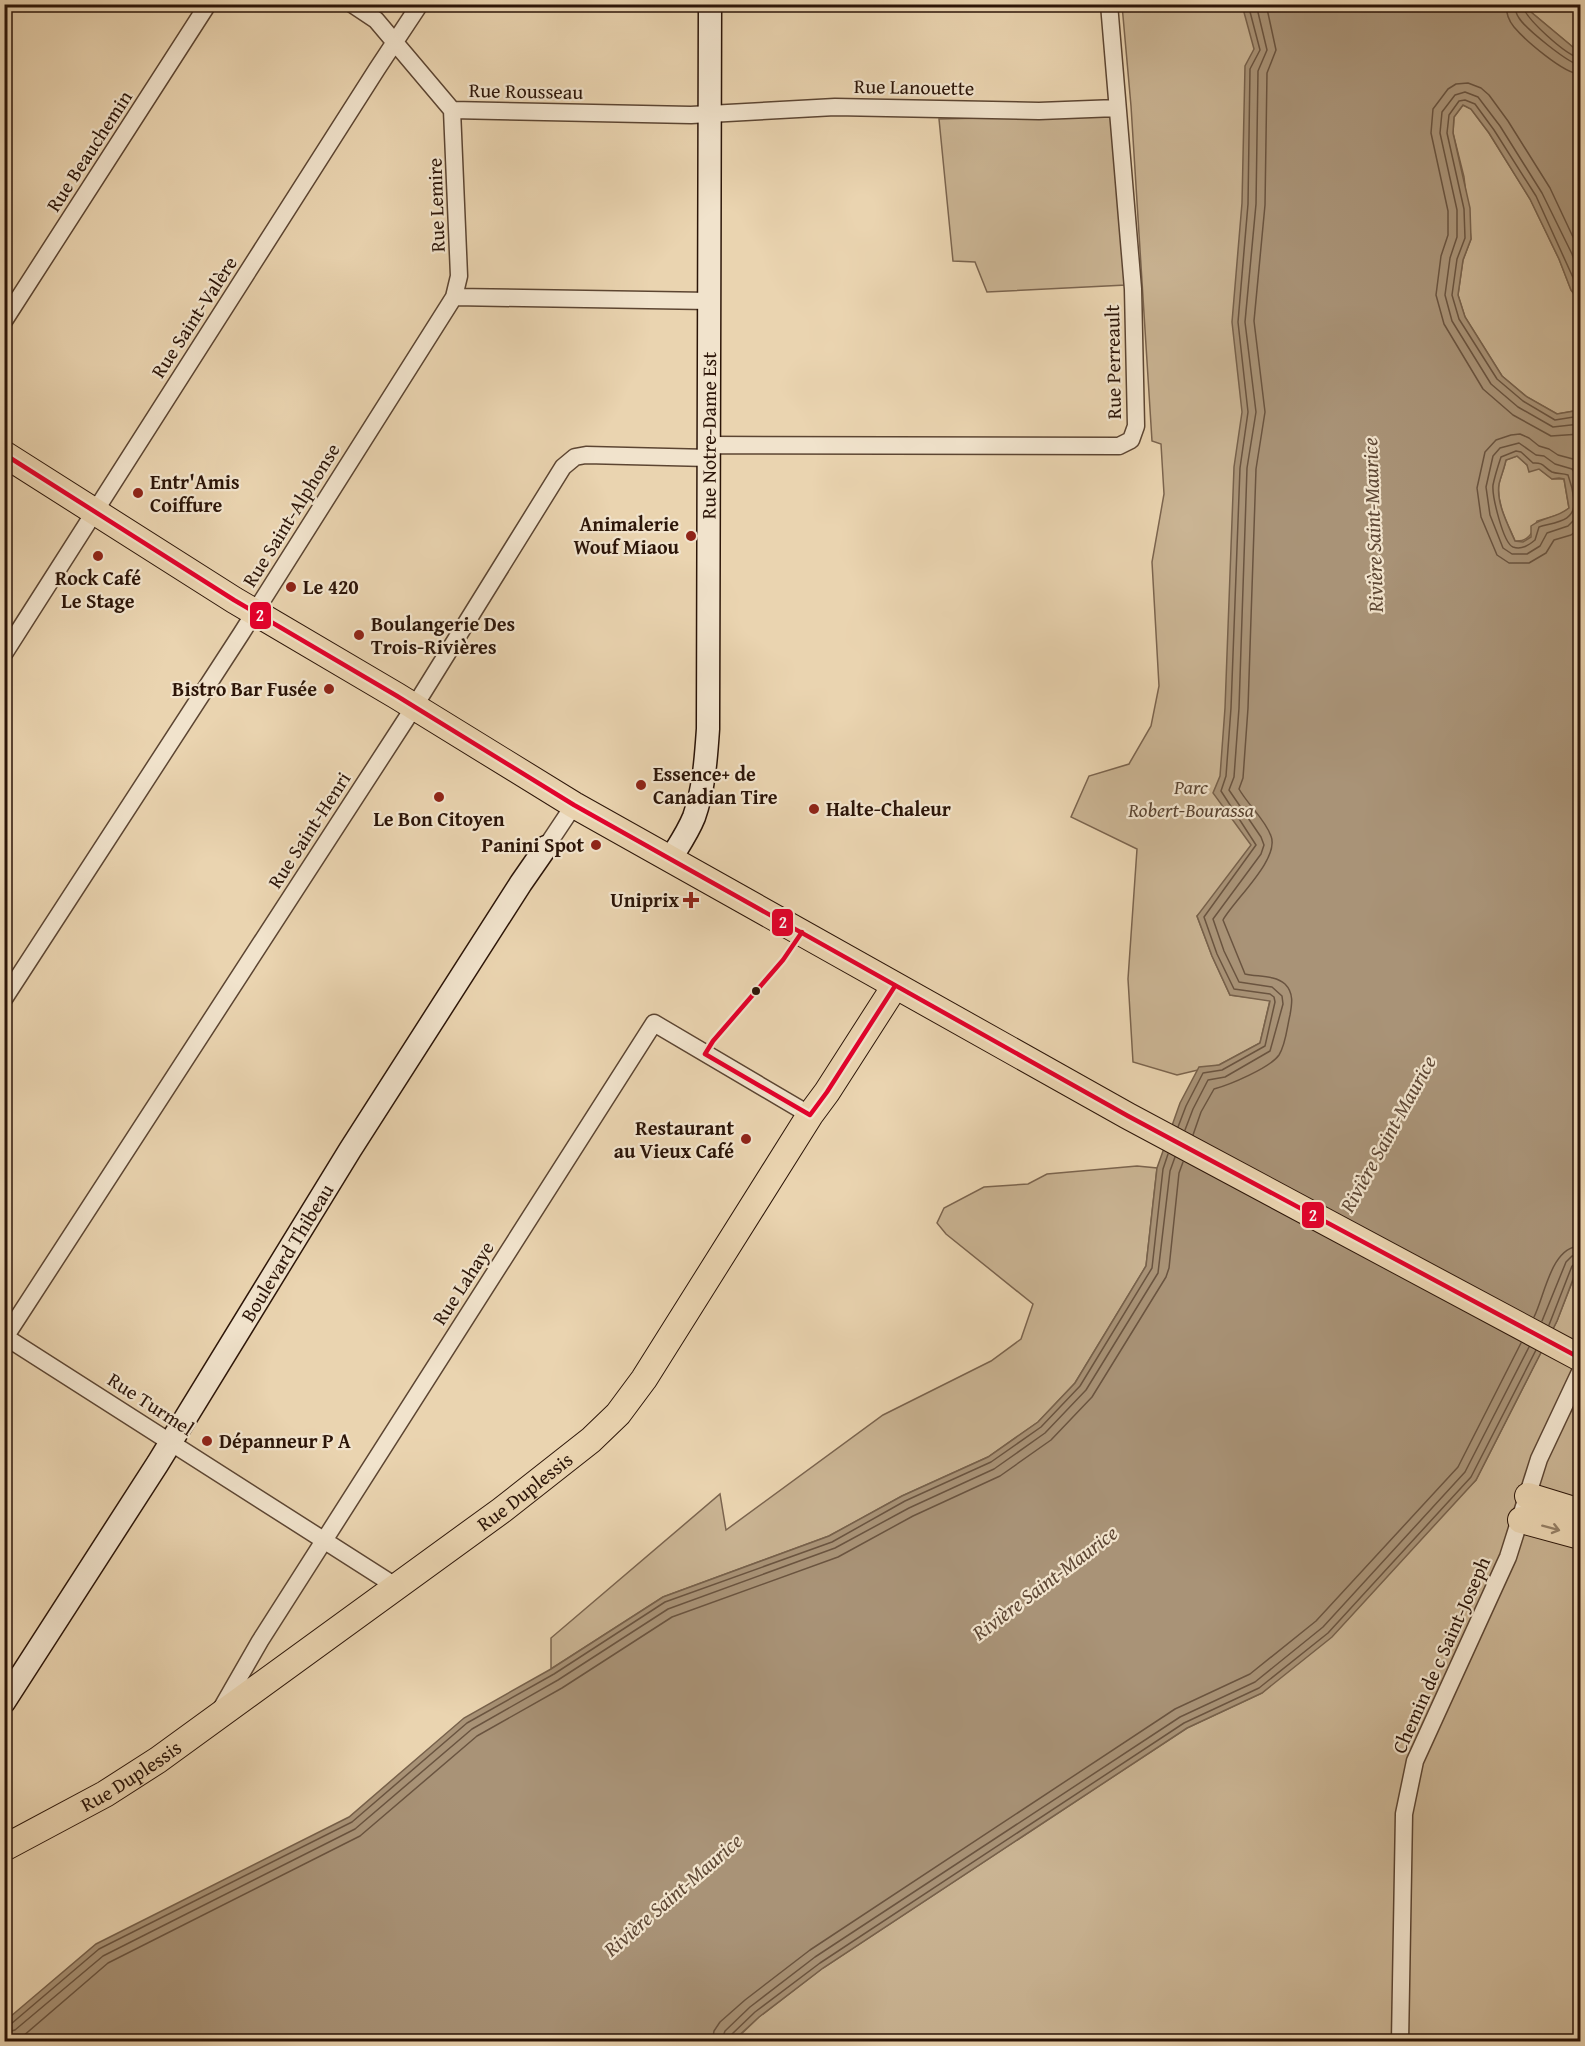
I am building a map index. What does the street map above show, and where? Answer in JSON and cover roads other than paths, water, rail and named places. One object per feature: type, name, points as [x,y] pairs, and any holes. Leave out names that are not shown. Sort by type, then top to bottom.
[{"type":"main road","points":[[4,454],[254,612],[574,805],[1128,1116],[1581,1358]]},
{"type":"main road","name":"Rue Duplessis","points":[[4,1848],[105,1794],[214,1721],[572,1457],[618,1414],[644,1379],[810,1115],[895,986]]},
{"type":"main road","points":[[1528,1496],[1581,1512]]},
{"type":"main road","points":[[1521,1520],[1581,1536]]},
{"type":"street","name":"Rue Beauchemin","points":[[4,321],[208,4]]},
{"type":"street","name":"Rue Rousseau","points":[[352,4],[376,20],[452,110],[710,114]]},
{"type":"street","name":"Rue Saint-Valère","points":[[4,654],[420,4]]},
{"type":"street","name":"Rue Notre-Dame Est","points":[[671,858],[688,831],[696,810],[706,747],[710,4]]},
{"type":"street","name":"Rue Perreault","points":[[709,452],[1119,446],[1131,440],[1136,426],[1134,314],[1109,4]]},
{"type":"street","name":"Rue Lanouette","points":[[710,114],[836,107],[1039,111],[1117,108]]},
{"type":"street","name":"Rue Lemire","points":[[452,110],[459,276],[454,297]]},
{"type":"street","points":[[454,297],[710,302]]},
{"type":"street","name":"Rue Saint-Alphonse","points":[[4,999],[454,297]]},
{"type":"street","name":"Rue Saint-Henri","points":[[5,1337],[414,707],[563,467],[571,459],[586,455],[709,452]]},
{"type":"street","name":"Boulevard Thibeau","points":[[4,1702],[171,1442],[350,1150],[521,883],[574,805]]},
{"type":"street","name":"Rue Lahaye","points":[[214,1721],[260,1641],[654,1023],[810,1115]]},
{"type":"street","name":"Rue Turmel","points":[[5,1337],[397,1587]]},
{"type":"street","name":"Chemin de c Saint-Joseph","points":[[1400,2042],[1403,1841],[1404,1814],[1409,1785],[1419,1752],[1508,1557],[1543,1448],[1581,1372]]},
{"type":"water","name":"Rivière Saint-Maurice","points":[[1242,5],[1527,5],[1531,12],[1580,53],[1580,302],[1571,290],[1530,199],[1489,133],[1471,109],[1463,105],[1454,117],[1453,133],[1470,208],[1471,239],[1463,260],[1458,295],[1465,317],[1502,376],[1527,397],[1557,414],[1580,410],[1580,1261],[1557,1321],[1476,1480],[1332,1637],[1262,1693],[1187,1728],[823,1968],[759,2017],[733,2041],[5,2042],[4,2022],[96,1944],[349,1817],[464,1718],[551,1669],[663,1597],[829,1536],[902,1496],[988,1457],[1038,1422],[1075,1383],[1146,1266],[1157,1168],[1180,1103],[1199,1067],[1219,1065],[1260,1043],[1270,1001],[1230,995],[1197,916],[1251,845],[1213,793],[1220,776],[1225,708],[1234,467],[1242,412],[1232,322],[1242,203],[1245,66],[1254,49]],"holes":[[[1517,456],[1527,465],[1529,472],[1539,469],[1552,479],[1564,479],[1569,508],[1531,526],[1531,537],[1523,542],[1515,541],[1503,514],[1499,499],[1499,484],[1506,460]]]},
{"type":"place","name":"Entr'Amis Coiffure","points":[[138,493]]},
{"type":"place","name":"Animalerie Wouf Miaou","points":[[691,536]]},
{"type":"place","name":"Rock Café Le Stage","points":[[98,556]]},
{"type":"place","name":"Le 420","points":[[291,587]]},
{"type":"place","name":"Boulangerie Des Trois-Rivières","points":[[359,635]]},
{"type":"place","name":"Bistro Bar Fusée","points":[[329,689]]},
{"type":"place","name":"Essence+ de Canadian Tire","points":[[641,785]]},
{"type":"place","name":"Le Bon Citoyen","points":[[439,797]]},
{"type":"place","name":"Halte-Chaleur","points":[[814,809]]},
{"type":"place","name":"Panini Spot","points":[[596,845]]},
{"type":"place","name":"Uniprix","points":[[691,900]]},
{"type":"place","name":"Restaurant au Vieux Café","points":[[746,1139]]},
{"type":"place","name":"Dépanneur P A","points":[[207,1441]]},
{"type":"park label","name":"Parc Robert-Bourassa","points":[[1191,798]]}]
